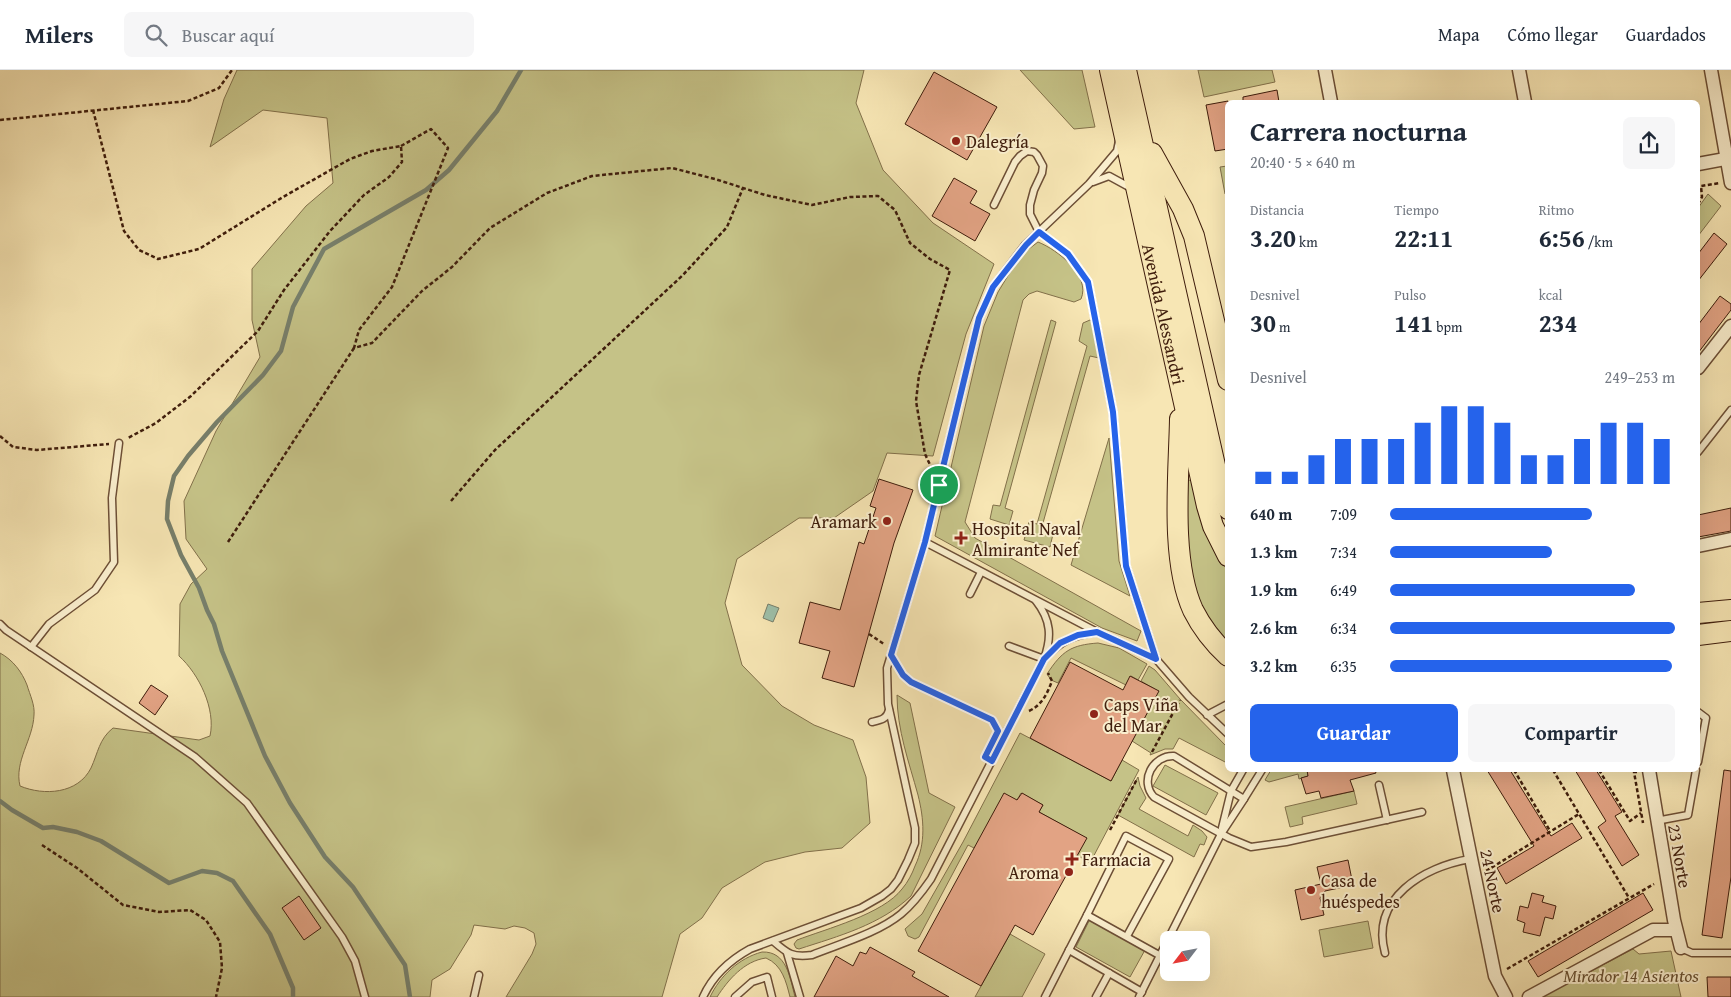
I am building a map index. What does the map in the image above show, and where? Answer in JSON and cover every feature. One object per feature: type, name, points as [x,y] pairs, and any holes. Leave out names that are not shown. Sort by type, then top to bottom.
[{"type":"main road","name":"Avenida Alessandri","points":[[1110,70],[1130,125],[1225,500]]},
{"type":"main road","name":"Avenida Alessandri","points":[[1126,70],[1138,194],[1207,506],[1213,526],[1225,550]]},
{"type":"main road","points":[[1130,125],[1183,209],[1194,236],[1225,367]]},
{"type":"main road","points":[[1181,383],[1179,542],[1183,580],[1193,610],[1200,622],[1225,652]]},
{"type":"main road","points":[[1700,613],[1731,610]]},
{"type":"main road","points":[[1700,635],[1731,631]]},
{"type":"street","points":[[1325,70],[1331,100]]},
{"type":"street","points":[[1519,70],[1525,100]]},
{"type":"street","points":[[1711,70],[1729,159],[1731,183]]},
{"type":"street","points":[[1700,164],[1729,159]]},
{"type":"street","points":[[1700,365],[1731,326]]},
{"type":"street","points":[[1700,546],[1731,539]]},
{"type":"street","name":"24 Norte","points":[[1453,772],[1495,976],[1506,997]]},
{"type":"street","name":"23 Norte","points":[[1649,772],[1656,821],[1681,948]]},
{"type":"street","points":[[1529,997],[1652,930],[1676,930]]},
{"type":"lane","points":[[703,997],[712,981],[729,962],[750,948],[871,903],[891,889],[908,860],[915,843],[915,828],[889,709],[887,668],[925,542],[979,318],[993,287],[1026,245],[1090,184],[1117,151],[1130,125]]},
{"type":"lane","points":[[994,205],[1020,156],[1027,151],[1038,155],[1043,166],[1042,173],[1034,190],[1030,214],[1039,232],[1068,254],[1088,282],[1113,412],[1126,566],[1156,659],[1189,697],[1225,731]]},
{"type":"lane","points":[[1090,184],[1099,178],[1109,176],[1126,184],[1138,194]]},
{"type":"lane","points":[[1700,449],[1731,410]]},
{"type":"lane","points":[[31,647],[49,624],[95,590],[114,562],[112,498],[120,443]]},
{"type":"lane","points":[[925,542],[1097,632],[1156,659]]},
{"type":"lane","points":[[970,594],[981,572]]},
{"type":"lane","points":[[773,941],[787,953],[799,957],[812,955],[886,924],[900,915],[919,896],[931,878],[1050,644],[1050,634],[1045,614],[1033,598]]},
{"type":"lane","points":[[0,624],[6,630],[195,757],[247,803],[342,937],[358,967],[365,997]]},
{"type":"lane","points":[[1044,659],[1060,643],[1069,638],[1097,632]]},
{"type":"lane","points":[[1009,646],[1044,659]]},
{"type":"lane","points":[[1207,715],[1225,706]]},
{"type":"lane","points":[[872,722],[882,720],[887,716],[889,709]]},
{"type":"lane","points":[[1700,714],[1706,718],[1700,751]]},
{"type":"lane","points":[[1244,799],[1174,756],[1160,758],[1156,762],[1147,781],[1149,792],[1154,797],[1238,843],[1251,847],[1286,842],[1422,812]]},
{"type":"lane","points":[[1221,834],[1231,791],[1242,772]]},
{"type":"lane","points":[[1069,950],[1109,973],[1140,994],[1221,834],[1261,772]]},
{"type":"lane","points":[[1656,821],[1688,815],[1696,772]]},
{"type":"lane","points":[[1378,785],[1387,820]]},
{"type":"lane","points":[[1045,997],[1126,836],[1169,859],[1127,936]]},
{"type":"lane","points":[[1385,953],[1382,936],[1384,917],[1388,908],[1400,893],[1425,874],[1439,867],[1470,859]]},
{"type":"lane","points":[[1087,915],[1159,955]]},
{"type":"lane","points":[[1681,948],[1692,953],[1731,953]]},
{"type":"lane","points":[[787,953],[800,997]]},
{"type":"lane","points":[[1096,997],[1109,973]]},
{"type":"lane","points":[[474,997],[478,975]]},
{"type":"lane","points":[[735,997],[752,982],[767,977],[772,997]]},
{"type":"path","points":[[0,120],[188,101],[220,88],[232,70]]},
{"type":"path","points":[[93,110],[124,231],[140,250],[158,259],[199,249],[283,197],[350,159],[372,151],[401,146],[430,129],[448,148],[392,287],[359,330],[354,348],[228,542]]},
{"type":"path","points":[[0,436],[13,447],[37,450],[120,443],[156,423],[191,396],[258,331],[284,290],[330,231],[364,195],[389,177],[402,162],[401,146]]},
{"type":"path","points":[[354,348],[372,343],[422,291],[452,267],[490,228],[546,194],[592,176],[672,168],[812,205],[850,198],[878,196],[895,210],[910,243],[930,259],[950,270],[919,375],[916,401],[925,454],[939,485]]},
{"type":"path","points":[[1700,200],[1703,185],[1731,183]]},
{"type":"path","points":[[451,501],[495,450],[684,275],[727,227],[743,188]]},
{"type":"path","points":[[869,634],[882,642],[903,675],[911,682],[992,720],[998,731]]},
{"type":"path","points":[[1025,717],[1029,711],[1035,709],[1047,693],[1052,681],[1047,674],[1050,670]]},
{"type":"path","points":[[1150,756],[1180,699]]},
{"type":"path","points":[[1516,772],[1550,831]]},
{"type":"path","points":[[1554,772],[1629,898]]},
{"type":"path","points":[[1601,772],[1630,821],[1641,813]]},
{"type":"path","points":[[1110,830],[1138,777]]},
{"type":"path","points":[[1474,878],[1579,814]]},
{"type":"path","points":[[42,845],[77,868],[123,905],[159,912],[190,910],[206,920],[220,942],[222,968],[216,997]]},
{"type":"path","points":[[1495,976],[1654,884]]},
{"type":"green space","points":[[237,70],[864,70],[856,103],[883,170],[933,223],[994,264],[966,334],[933,456],[887,453],[873,491],[834,518],[799,518],[737,559],[725,603],[742,665],[782,706],[814,725],[853,740],[866,777],[870,823],[842,848],[805,852],[765,862],[722,888],[702,918],[680,934],[662,997],[506,997],[532,954],[536,944],[534,933],[525,928],[514,926],[505,929],[474,925],[471,935],[450,969],[432,980],[430,997],[0,997],[0,653],[13,663],[22,676],[27,685],[34,708],[31,733],[20,768],[20,786],[50,792],[69,788],[78,783],[91,768],[102,742],[113,728],[199,740],[210,736],[210,715],[204,693],[193,672],[179,656],[180,604],[191,584],[207,569],[186,539],[184,501],[216,431],[260,357],[252,320],[252,269],[306,206],[333,183],[327,118],[263,110],[210,147],[224,99]]},
{"type":"green space","points":[[1020,70],[1082,70],[1095,127],[1074,129]]},
{"type":"green space","points":[[1198,70],[1272,70],[1275,82],[1204,97]]},
{"type":"green space","points":[[1225,166],[1225,194],[1220,167]]},
{"type":"green space","points":[[1708,194],[1721,206],[1700,233],[1700,205]]},
{"type":"green space","points":[[1038,242],[1055,251],[1071,265],[1081,282],[1083,290],[1081,299],[1074,302],[1037,291],[1029,294],[1023,300],[965,522],[975,538],[1141,631],[1137,641],[1102,628],[935,536],[984,326],[998,292],[1009,274],[1026,251]]},
{"type":"green space","points":[[1051,320],[1056,322],[1005,508],[1013,511],[1009,525],[990,519],[993,505],[1000,506]]},
{"type":"green space","points":[[1090,320],[1093,323],[1099,358],[1090,356],[1041,530],[1053,534],[1050,547],[1024,540],[1029,522],[1037,524],[1087,346],[1079,341],[1083,323]]},
{"type":"green space","points":[[1109,438],[1119,561],[1130,596],[1071,565]]},
{"type":"green space","points":[[1191,480],[1214,546],[1225,566],[1225,641],[1214,631],[1195,593],[1190,577],[1184,481]]},
{"type":"green space","points":[[1098,643],[1119,648],[1147,664],[1138,680],[1131,676],[1126,685],[1071,658],[1058,683],[1051,680],[1047,674],[1068,651],[1081,645]]},
{"type":"green space","points":[[1149,666],[1155,670],[1180,699],[1225,745],[1225,762],[1179,738],[1173,749],[1165,749],[1150,755],[1151,753],[1132,741],[1158,691],[1141,681]]},
{"type":"green space","points":[[897,695],[910,703],[929,793],[955,807],[911,896],[886,915],[872,922],[829,939],[799,949],[796,948],[794,944],[797,940],[853,920],[882,906],[893,898],[908,881],[919,857],[923,831],[922,813],[901,733]]},
{"type":"green space","points":[[1020,733],[1111,781],[1122,760],[1139,770],[1090,863],[1077,855],[1086,838],[1039,812],[1043,805],[1021,793],[1017,800],[974,848],[968,845],[919,937],[915,939],[908,936],[905,929],[922,914],[963,842]]},
{"type":"green space","points":[[1165,765],[1218,793],[1206,815],[1153,786]]},
{"type":"green space","points":[[1270,772],[1307,772],[1308,776],[1299,779],[1298,774],[1269,782],[1265,780]]},
{"type":"green space","points":[[1138,777],[1146,798],[1139,809],[1188,836],[1193,825],[1207,837],[1204,845],[1200,844],[1194,857],[1118,815]]},
{"type":"green space","points":[[1354,791],[1357,804],[1302,817],[1303,824],[1290,827],[1285,807]]},
{"type":"green space","points":[[1090,919],[1145,950],[1130,977],[1076,947]]},
{"type":"green space","points":[[1368,921],[1373,948],[1324,957],[1319,930]]},
{"type":"green space","points":[[1010,934],[1045,954],[1022,997],[975,997]]},
{"type":"green space","name":"Mirador 14 Asientos","points":[[1633,949],[1639,954],[1671,951],[1681,997],[1542,997]]},
{"type":"green space","points":[[762,952],[777,956],[782,961],[789,974],[795,997],[790,997],[780,969],[766,958],[744,967],[726,984],[717,997],[710,997],[719,982],[731,969],[738,963]]},
{"type":"shaded area","points":[[768,604],[779,608],[773,622],[763,618]]},
{"type":"building","name":"Dalegría","points":[[934,72],[997,107],[967,160],[905,124]]},
{"type":"building","points":[[1277,90],[1279,100],[1243,100],[1243,97]]},
{"type":"building","points":[[1225,102],[1225,149],[1215,151],[1206,105]]},
{"type":"building","points":[[954,178],[977,191],[970,203],[990,214],[975,241],[932,216]]},
{"type":"building","points":[[1714,233],[1727,244],[1700,278],[1700,251]]},
{"type":"building","points":[[1720,296],[1731,304],[1731,310],[1700,350],[1700,322]]},
{"type":"building","points":[[879,479],[913,490],[894,543],[854,687],[822,678],[830,651],[799,643],[810,602],[840,610],[859,542],[864,544],[876,508],[870,506]]},
{"type":"building","points":[[1731,508],[1731,531],[1700,537],[1700,515]]},
{"type":"building","name":"Caps Viña del Mar","points":[[1070,662],[1123,690],[1130,676],[1159,691],[1111,781],[1030,738]]},
{"type":"building","points":[[151,685],[168,696],[155,715],[139,703]]},
{"type":"building","points":[[1724,770],[1731,771],[1731,877],[1722,938],[1702,935]]},
{"type":"building","points":[[1307,772],[1376,773],[1350,780],[1354,791],[1321,798],[1319,791],[1306,794],[1301,778],[1308,776]]},
{"type":"building","points":[[1488,772],[1511,772],[1551,836],[1572,823],[1582,838],[1506,884],[1497,868],[1534,846]]},
{"type":"building","points":[[1576,772],[1597,772],[1622,812],[1615,816],[1639,855],[1622,866],[1598,827],[1606,821]]},
{"type":"building","points":[[1004,793],[1017,800],[1022,793],[1043,805],[1039,812],[1087,838],[1033,935],[1015,925],[981,986],[918,951]]},
{"type":"building","name":"Casa de huéspedes","points":[[1348,860],[1353,885],[1325,891],[1320,898],[1324,915],[1301,920],[1295,890],[1321,884],[1317,867]]},
{"type":"building","points":[[1532,893],[1544,896],[1542,902],[1556,906],[1553,919],[1545,917],[1540,936],[1523,932],[1525,923],[1517,920],[1520,906],[1528,908]]},
{"type":"building","points":[[1643,893],[1653,910],[1538,977],[1528,961]]},
{"type":"building","points":[[299,896],[321,928],[304,940],[282,908]]},
{"type":"building","points":[[870,947],[915,972],[912,976],[949,997],[814,997],[836,956],[853,966],[860,952],[866,954]]},
{"type":"building","points":[[1707,977],[1731,977],[1731,997],[1708,997]]},
{"type":"waterway","points":[[410,997],[405,965],[353,887],[325,857],[290,803],[265,756],[222,651],[214,624],[199,588],[181,555],[167,519],[168,501],[174,476],[188,456],[217,422],[263,375],[281,351],[293,307],[324,249],[426,190],[449,170],[497,111],[521,70]]},
{"type":"waterway","points":[[0,801],[43,828],[53,827],[77,832],[101,841],[169,883],[202,871],[217,873],[233,881],[270,934],[293,988],[293,997]]},
{"type":"place","name":"Dalegría","points":[[956,141]]},
{"type":"place","name":"Aramark","points":[[887,521]]},
{"type":"place","name":"Hospital Naval Almirante Nef","points":[[961,538]]},
{"type":"place","name":"Caps Viña del Mar","points":[[1094,714]]},
{"type":"place","name":"Farmacia","points":[[1072,859]]},
{"type":"place","name":"Aroma","points":[[1069,872]]},
{"type":"place","name":"Casa de huéspedes","points":[[1311,890]]},
{"type":"route","points":[[1039,232],[1068,254],[1078,265],[1088,282],[1113,412],[1126,566],[1156,659],[1097,632],[1078,635],[1060,643],[1044,659],[992,761],[985,757],[998,731],[992,720],[911,682],[903,675],[891,655],[925,542],[939,485],[979,318],[993,287],[1026,245],[1039,232]]}]
